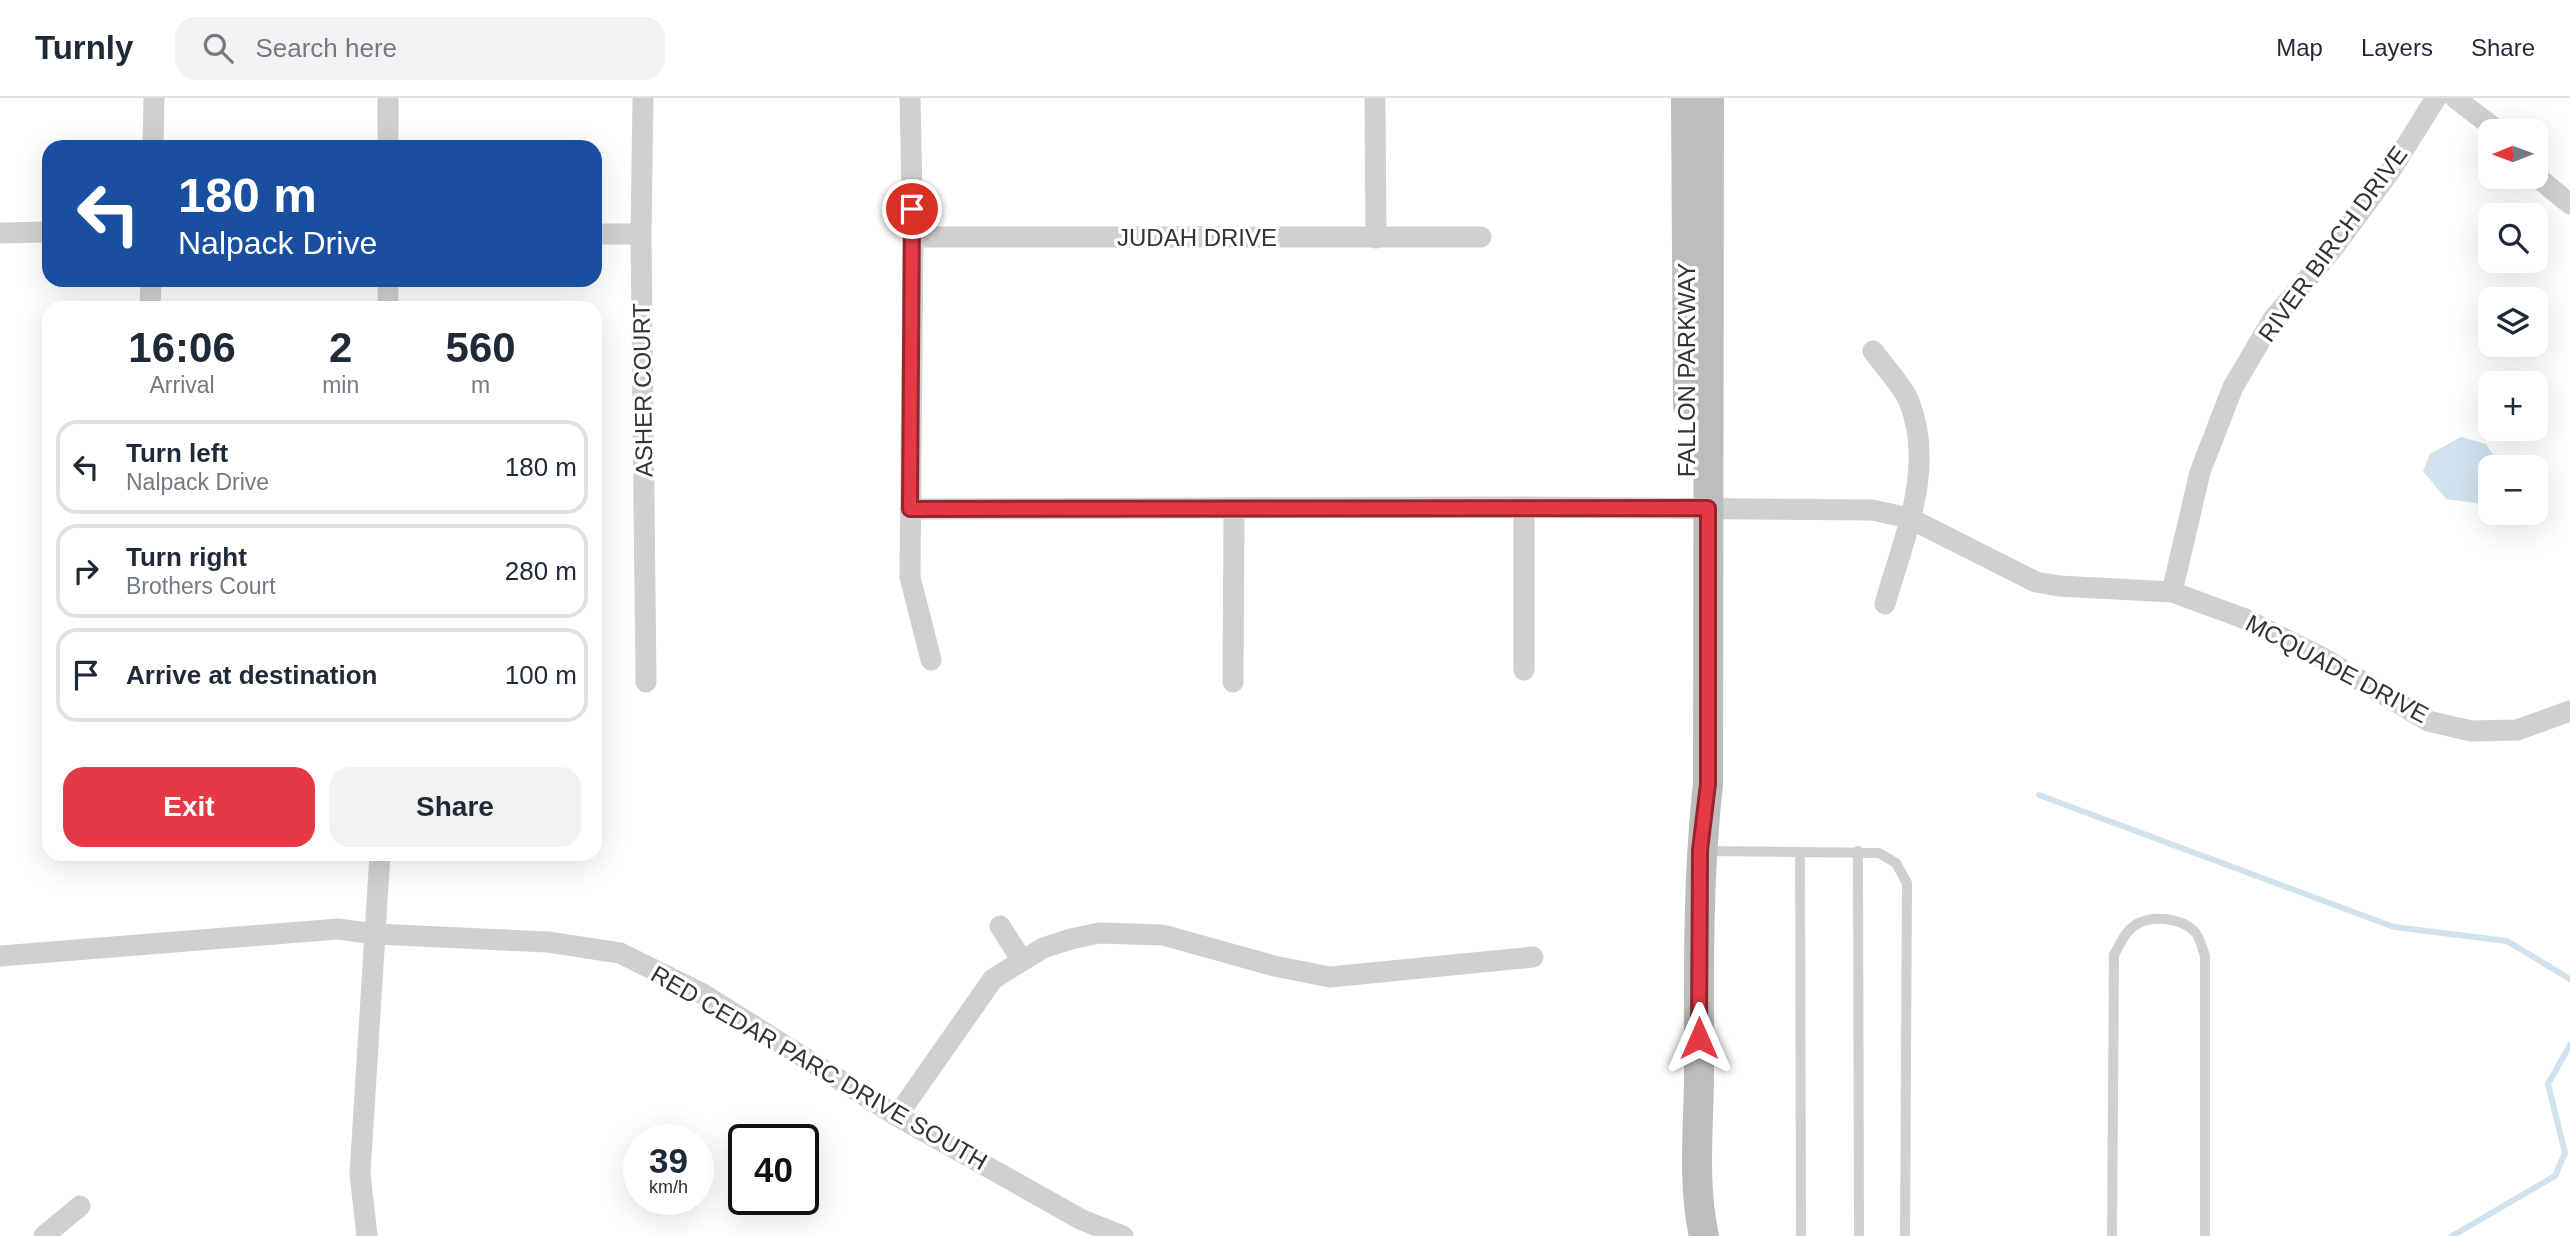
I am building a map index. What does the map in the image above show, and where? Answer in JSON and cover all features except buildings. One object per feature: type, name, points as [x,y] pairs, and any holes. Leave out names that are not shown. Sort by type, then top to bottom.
[{"type":"street","points":[[153,140],[154,98]]},
{"type":"street","points":[[388,98],[388,140]]},
{"type":"street","name":"ASHER COURT","points":[[642,98],[646,682]]},
{"type":"street","points":[[911,98],[913,237],[909,577],[932,660]]},
{"type":"street","points":[[1375,98],[1376,238]]},
{"type":"street","name":"FALLON PARKWAY","points":[[1686,98],[1698,508]]},
{"type":"street","name":"FALLON PARKWAY","points":[[1704,1236],[1698,1145],[1700,850],[1688,785],[1709,98]]},
{"type":"street","name":"RIVER BIRCH DRIVE","points":[[2172,592],[2200,472],[2233,387],[2273,319],[2332,251],[2391,170],[2435,98]]},
{"type":"street","points":[[2455,98],[2482,119]]},
{"type":"street","points":[[2548,186],[2570,204]]},
{"type":"street","points":[[0,233],[42,232]]},
{"type":"street","points":[[602,234],[641,234]]},
{"type":"street","name":"JUDAH DRIVE","points":[[913,237],[1481,237]]},
{"type":"street","points":[[1873,351],[1907,398],[1918,441],[1919,482],[1885,604]]},
{"type":"street","points":[[1524,507],[1524,670]]},
{"type":"street","name":"MCQUADE DRIVE","points":[[910,509],[1524,507],[1872,510],[1909,518],[2036,582],[2059,586],[2172,592],[2243,618],[2323,658],[2428,721],[2471,731],[2517,730],[2570,711]]},
{"type":"street","points":[[1233,682],[1234,508]]},
{"type":"street","points":[[367,1236],[360,1174],[380,861]]},
{"type":"street","points":[[1000,926],[1021,959]]},
{"type":"street","name":"RED CEDAR PARC DRIVE SOUTH","points":[[0,956],[338,929],[375,934],[548,942],[620,953],[703,993],[897,1116],[1082,1220],[1123,1236]]},
{"type":"street","points":[[897,1116],[993,979],[1021,959],[1043,948],[1099,933],[1163,935],[1274,966],[1330,977],[1533,957]]},
{"type":"street","points":[[44,1236],[80,1206]]},
{"type":"lane","points":[[1700,850],[1879,853],[1896,863],[1907,883],[1905,1236]]},
{"type":"lane","points":[[1858,851],[1859,1236]]},
{"type":"lane","points":[[1800,852],[1801,1236]]},
{"type":"lane","points":[[2112,1236],[2114,955],[2123,937],[2137,924],[2159,919],[2180,921],[2196,932],[2205,956],[2204,1236]]},
{"type":"water","points":[[2461,437],[2486,444],[2493,455],[2478,455],[2478,503],[2446,499],[2423,471],[2430,454]]},
{"type":"waterway","points":[[2039,795],[2394,927],[2507,941],[2570,979]]},
{"type":"waterway","points":[[2452,1236],[2555,1176],[2565,1153],[2548,1084],[2570,1045]]},
{"type":"route","points":[[912,209],[910,509],[1708,508],[1708,784],[1700,850],[1699,1038]]}]
